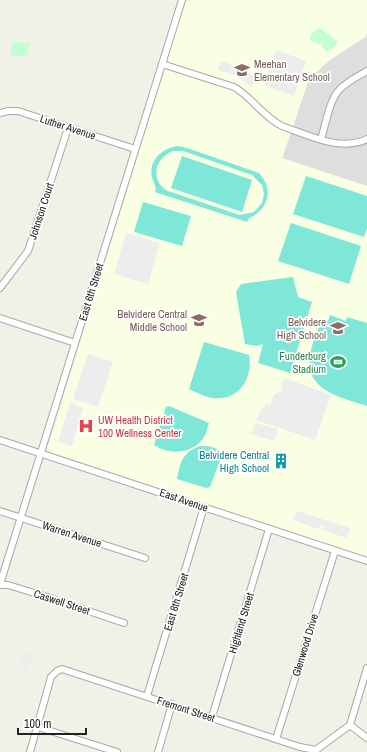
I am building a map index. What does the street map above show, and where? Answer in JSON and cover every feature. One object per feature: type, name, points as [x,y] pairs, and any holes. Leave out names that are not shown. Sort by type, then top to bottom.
[{"type":"street","name":"East 6th Street","points":[[0,585],[182,0]]},
{"type":"street","points":[[162,64],[229,84],[242,92],[273,122],[321,139],[348,145],[367,140]]},
{"type":"street","points":[[321,139],[337,92],[352,80],[367,71]]},
{"type":"street","name":"Luther Avenue","points":[[0,113],[8,110],[18,111],[135,149]]},
{"type":"street","name":"Johnson Court","points":[[0,288],[28,251],[68,128]]},
{"type":"street","points":[[0,318],[76,343]]},
{"type":"street","name":"East Avenue","points":[[0,440],[42,452],[367,561]]},
{"type":"street","name":"East 8th Street","points":[[147,696],[204,507]]},
{"type":"street","name":"Warren Avenue","points":[[0,511],[145,558]]},
{"type":"street","name":"Highland Street","points":[[212,717],[269,529]]},
{"type":"street","name":"Glenwood Drive","points":[[276,739],[335,551]]},
{"type":"street","name":"Caswell Street","points":[[0,585],[44,596],[124,623]]},
{"type":"street","points":[[316,751],[350,725],[367,668]]},
{"type":"street","name":"Fremont Street","points":[[38,727],[51,677],[57,671],[67,670],[316,751]]},
{"type":"street","points":[[158,752],[172,704]]},
{"type":"street","points":[[350,725],[367,738]]},
{"type":"street","points":[[30,752],[38,727],[117,752]]},
{"type":"shaded area","points":[[186,0],[367,0],[367,33],[365,37],[330,60],[309,79],[282,158],[367,186],[367,557],[53,453],[48,448]]},
{"type":"shaded area","points":[[367,33],[367,186],[282,159],[309,79],[330,60],[365,37]]},
{"type":"shaded area","points":[[276,50],[306,61],[294,96],[264,85]]},
{"type":"shaded area","points":[[221,61],[245,70],[257,78],[251,86],[234,75],[218,70]]},
{"type":"shaded area","points":[[178,146],[187,148],[259,173],[267,186],[268,193],[264,205],[255,215],[248,219],[247,222],[155,192],[156,188],[152,179],[151,171],[152,165],[162,152]],"holes":[[[173,151],[183,151],[252,175],[262,185],[264,194],[262,203],[254,212],[240,215],[168,191],[158,181],[156,175],[158,164],[167,154]]]},
{"type":"shaded area","points":[[182,156],[252,180],[242,212],[171,188]]},
{"type":"shaded area","points":[[306,176],[367,196],[367,228],[364,237],[293,214]]},
{"type":"shaded area","points":[[143,202],[191,216],[182,246],[134,232]]},
{"type":"shaded area","points":[[291,223],[361,246],[349,284],[278,261]]},
{"type":"shaded area","points":[[126,233],[160,243],[148,284],[114,274]]},
{"type":"shaded area","points":[[293,277],[298,297],[312,302],[290,373],[258,363],[263,344],[257,346],[245,344],[236,292],[241,284]]},
{"type":"shaded area","name":"Funderburg Stadium","points":[[330,315],[346,321],[347,317],[367,323],[367,406],[337,396],[320,385],[313,378],[310,369],[312,347],[322,319],[328,321]]},
{"type":"shaded area","points":[[204,342],[249,355],[250,362],[248,376],[241,388],[236,393],[222,398],[213,398],[189,389]]},
{"type":"shaded area","points":[[88,354],[113,362],[98,407],[73,399]]},
{"type":"shaded area","points":[[284,378],[331,395],[315,440],[256,420],[266,403],[270,405],[274,394],[282,391],[283,388],[281,387]]},
{"type":"shaded area","points":[[70,403],[83,408],[72,446],[58,442]]},
{"type":"shaded area","points":[[169,406],[209,423],[204,437],[191,449],[172,452],[154,445],[166,407]]},
{"type":"shaded area","points":[[255,423],[278,429],[274,441],[251,434]]},
{"type":"shaded area","points":[[200,446],[213,447],[222,455],[210,487],[206,488],[177,479],[183,458],[194,448]]},
{"type":"shaded area","points":[[297,511],[350,528],[346,538],[323,530],[324,527],[321,525],[318,529],[293,520]]},
{"type":"shaded area","points":[[23,652],[34,655],[28,671],[18,668]]},
{"type":"green space","points":[[320,28],[338,42],[333,48],[327,51],[321,46],[322,43],[318,44],[310,40],[313,32]]},
{"type":"green space","points":[[12,42],[30,43],[26,57],[10,55]]},
{"type":"place","name":"Meehan Elementary School","points":[[242,70]]},
{"type":"place","name":"Belvidere Central Middle School","points":[[199,320]]},
{"type":"place","name":"Belvidere High School","points":[[338,328]]},
{"type":"place","name":"Funderburg Stadium","points":[[338,362]]},
{"type":"place","name":"UW Health District 100 Wellness Center","points":[[86,426]]},
{"type":"place","name":"Belvidere Central High School","points":[[281,461]]}]
